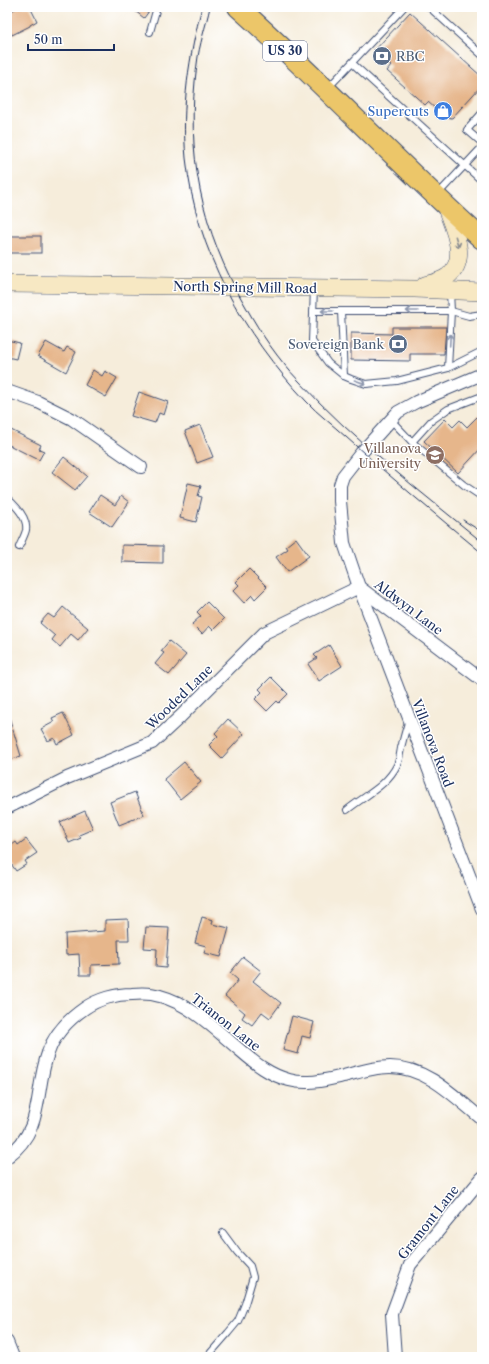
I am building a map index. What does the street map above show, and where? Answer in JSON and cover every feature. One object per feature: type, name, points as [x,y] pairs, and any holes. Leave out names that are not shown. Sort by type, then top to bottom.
[{"type":"highway","name":"US 30","points":[[242,9],[440,201],[482,239]]},
{"type":"main road","points":[[415,289],[450,276],[458,260],[458,244],[440,201]]},
{"type":"main road","name":"North Spring Mill Road","points":[[7,284],[415,289],[482,292]]},
{"type":"street","name":"Aldwyn Lane","points":[[482,374],[416,402],[398,412],[352,464],[343,476],[340,484],[344,542],[359,587],[482,680]]},
{"type":"street","points":[[7,391],[38,402],[72,419],[141,467]]},
{"type":"street","name":"Villanova Road","points":[[359,587],[482,909]]},
{"type":"street","name":"Wooded Lane","points":[[7,808],[67,778],[152,743],[180,718],[264,633],[359,587]]},
{"type":"street","name":"Trianon Lane","points":[[7,1158],[20,1145],[29,1131],[35,1117],[48,1051],[68,1022],[86,1007],[114,995],[152,994],[173,1000],[206,1022],[260,1067],[290,1081],[307,1083],[379,1068],[400,1067],[419,1073],[439,1083],[482,1119]]},
{"type":"street","name":"Gramont Lane","points":[[394,1357],[392,1314],[410,1265],[482,1178]]},
{"type":"street","points":[[7,1342],[13,1357]]},
{"type":"lane","points":[[150,32],[157,7]]},
{"type":"lane","points":[[327,90],[404,7]]},
{"type":"lane","points":[[430,7],[482,55]]},
{"type":"lane","points":[[352,63],[482,181]]},
{"type":"lane","points":[[482,113],[467,130],[482,143]]},
{"type":"lane","points":[[440,201],[465,166],[482,147]]},
{"type":"lane","points":[[314,288],[312,341],[328,363],[344,376],[366,384],[383,384],[448,368],[482,351]]},
{"type":"lane","points":[[448,368],[451,311],[450,290]]},
{"type":"lane","points":[[314,311],[451,311],[469,316],[482,314]]},
{"type":"lane","points":[[341,311],[344,376]]},
{"type":"lane","points":[[412,442],[431,421],[448,409],[482,396]]},
{"type":"lane","points":[[391,420],[412,442],[464,485],[482,497]]},
{"type":"lane","points":[[7,498],[15,505],[25,520],[26,529],[18,547]]},
{"type":"lane","points":[[347,810],[386,780],[398,764],[409,718]]},
{"type":"lane","points":[[207,1357],[238,1321],[246,1304],[253,1277],[250,1266],[223,1233]]},
{"type":"building","points":[[19,7],[30,7],[37,21],[12,35],[7,25],[7,13]]},
{"type":"building","points":[[130,7],[152,7],[144,18]]},
{"type":"building","points":[[410,12],[482,77],[482,85],[452,118],[445,117],[428,102],[425,105],[387,71],[391,66],[374,51]]},
{"type":"building","points":[[7,236],[41,236],[41,253],[7,253]]},
{"type":"building","name":"Sovereign Bank","points":[[392,327],[446,327],[444,354],[410,354],[410,361],[351,360],[351,333],[392,334]]},
{"type":"building","points":[[7,340],[20,343],[16,359],[7,357]]},
{"type":"building","points":[[46,342],[64,352],[67,347],[76,352],[66,372],[38,356]]},
{"type":"building","points":[[93,370],[102,376],[105,371],[117,378],[106,397],[85,385]]},
{"type":"building","points":[[139,392],[168,402],[164,415],[159,413],[155,423],[131,416]]},
{"type":"building","points":[[482,412],[482,447],[458,473],[424,441],[445,419],[453,427],[460,420],[467,427]]},
{"type":"building","points":[[200,425],[213,457],[197,463],[185,431]]},
{"type":"building","points":[[7,428],[41,445],[39,449],[44,451],[39,460],[7,444]]},
{"type":"building","points":[[64,457],[87,476],[75,490],[52,472]]},
{"type":"building","points":[[188,483],[201,486],[198,496],[202,497],[196,522],[180,518]]},
{"type":"building","points":[[100,495],[115,505],[121,496],[129,502],[112,527],[89,512]]},
{"type":"building","points":[[296,538],[309,556],[287,572],[276,557],[288,549],[286,546]]},
{"type":"building","points":[[122,545],[163,546],[163,563],[122,562]]},
{"type":"building","points":[[249,569],[267,587],[255,599],[252,595],[244,603],[233,591],[239,585],[236,582]]},
{"type":"building","points":[[207,602],[224,619],[213,630],[209,626],[202,634],[192,624],[201,616],[197,612]]},
{"type":"building","points":[[63,607],[88,628],[78,640],[71,634],[60,647],[52,640],[55,636],[40,623],[48,614],[54,618]]},
{"type":"building","points":[[169,641],[186,655],[169,675],[155,664],[164,653],[161,651]]},
{"type":"building","points":[[329,645],[342,666],[319,681],[308,664],[317,658],[314,655]]},
{"type":"building","points":[[271,677],[288,694],[279,703],[277,701],[267,711],[255,699],[262,692],[259,689]]},
{"type":"building","points":[[63,713],[74,735],[57,744],[54,738],[48,741],[41,729],[54,722],[52,718]]},
{"type":"building","points":[[9,717],[21,756],[7,761],[7,718]]},
{"type":"building","points":[[228,719],[244,734],[222,758],[209,745],[218,736],[215,733]]},
{"type":"building","points":[[184,762],[201,782],[180,799],[164,779]]},
{"type":"building","points":[[135,792],[144,815],[119,825],[110,802]]},
{"type":"building","points":[[85,811],[93,829],[79,835],[81,838],[69,843],[60,822]]},
{"type":"building","points":[[26,839],[37,853],[25,861],[27,864],[16,871],[7,858],[7,849],[16,842],[18,845]]},
{"type":"building","points":[[202,917],[213,920],[212,924],[229,928],[221,957],[204,953],[206,946],[195,943]]},
{"type":"building","points":[[128,919],[129,940],[118,940],[119,964],[91,965],[91,975],[80,975],[79,954],[66,955],[65,934],[105,931],[105,920]]},
{"type":"building","points":[[146,927],[169,928],[166,968],[156,967],[157,949],[144,948]]},
{"type":"building","points":[[243,957],[261,971],[253,981],[281,1003],[270,1018],[262,1012],[252,1025],[242,1018],[245,1013],[225,996],[238,980],[230,973]]},
{"type":"building","points":[[292,1016],[314,1022],[310,1038],[302,1036],[298,1054],[283,1050]]},
{"type":"tram line","points":[[202,7],[193,44],[187,82],[185,101],[186,158],[191,192],[200,226],[226,289],[262,348],[283,375],[311,406],[396,481],[482,553]]},
{"type":"tram line","points":[[210,7],[198,57],[194,97],[193,128],[195,160],[200,190],[208,220],[230,278],[264,336],[277,355],[299,381],[364,445],[482,542]]},
{"type":"tram line","points":[[463,520],[482,532]]},
{"type":"place","name":"RBC","points":[[382,56]]},
{"type":"place","name":"Supercuts","points":[[443,111]]},
{"type":"place","name":"Sovereign Bank","points":[[398,344]]},
{"type":"place","name":"Villanova University","points":[[435,455]]}]
